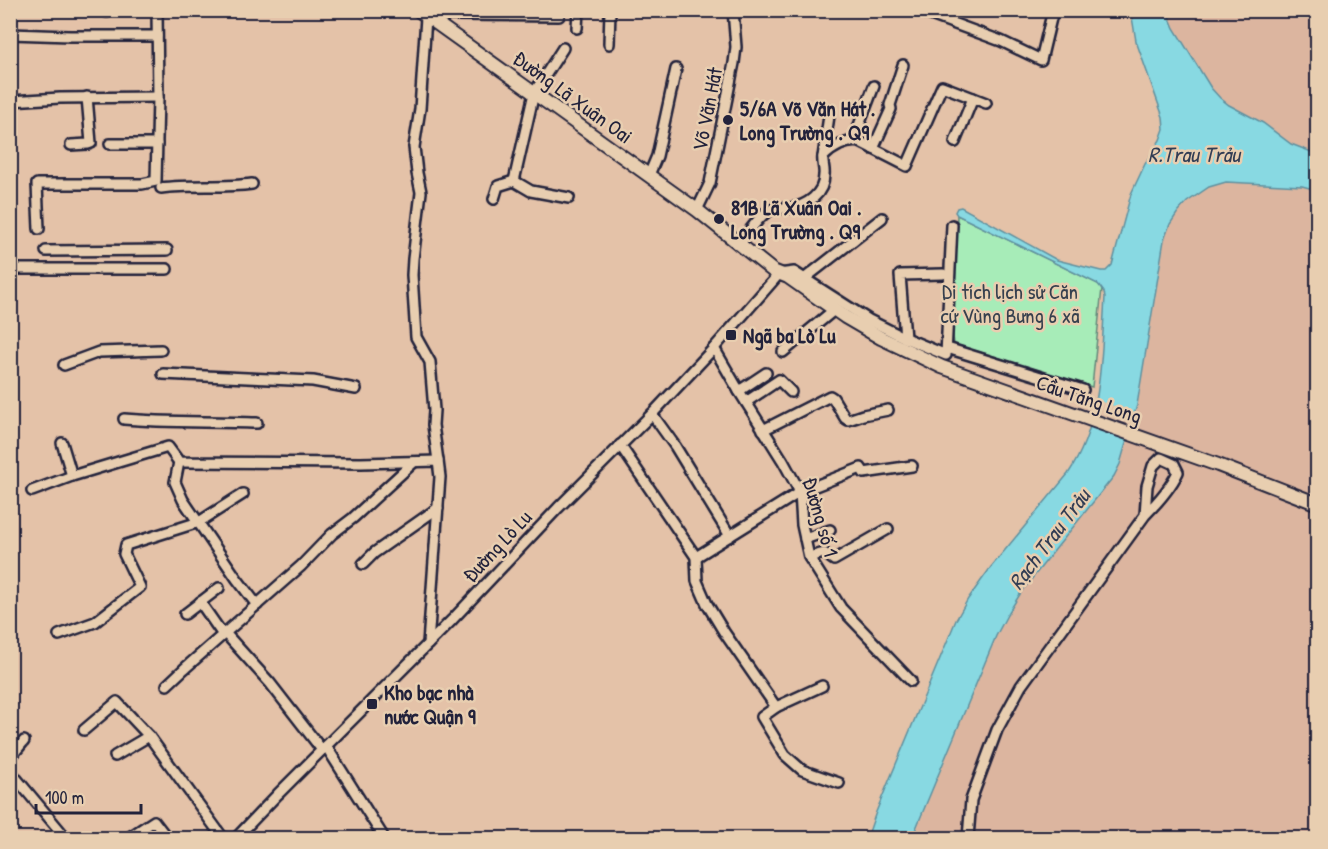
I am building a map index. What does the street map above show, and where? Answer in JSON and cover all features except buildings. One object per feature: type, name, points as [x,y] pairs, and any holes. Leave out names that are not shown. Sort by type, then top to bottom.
[{"type":"main road","name":"Đường Lã Xuân Oai","points":[[420,12],[697,210],[779,274]]},
{"type":"main road","name":"Cầu Tăng Long","points":[[779,274],[863,328],[942,367],[1218,465],[1312,502]]},
{"type":"street","points":[[157,10],[159,185]]},
{"type":"street","points":[[577,28],[578,10]]},
{"type":"street","points":[[609,45],[610,10]]},
{"type":"street","name":"Võ Văn Hát","points":[[697,210],[710,183],[734,63],[736,47],[734,10]]},
{"type":"street","points":[[918,10],[1001,41],[1041,60],[1053,10]]},
{"type":"street","points":[[420,12],[420,109],[414,147],[420,192],[412,275],[416,337],[430,363],[433,425],[440,477],[428,644]]},
{"type":"street","points":[[442,26],[453,13],[559,16]]},
{"type":"street","points":[[10,34],[157,36]]},
{"type":"street","points":[[514,181],[534,93],[563,48]]},
{"type":"street","points":[[873,149],[891,109],[890,105],[903,65]]},
{"type":"street","points":[[649,175],[657,156],[676,69]]},
{"type":"street","points":[[853,141],[874,86]]},
{"type":"street","points":[[823,156],[853,141],[860,142],[908,166],[942,86],[986,103]]},
{"type":"street","points":[[10,101],[158,97]]},
{"type":"street","points":[[71,145],[91,143],[87,98]]},
{"type":"street","points":[[955,142],[973,98]]},
{"type":"street","points":[[739,245],[769,210],[799,207],[806,204],[823,186],[825,178],[823,156],[830,108]]},
{"type":"street","points":[[110,144],[157,144]]},
{"type":"street","points":[[494,199],[498,186],[514,181],[531,191],[569,198]]},
{"type":"street","points":[[39,229],[38,184],[237,186],[252,184]]},
{"type":"street","points":[[804,279],[882,218]]},
{"type":"street","points":[[947,351],[952,225]]},
{"type":"street","points":[[46,251],[167,250]]},
{"type":"street","points":[[11,269],[167,269]]},
{"type":"street","points":[[779,274],[794,272],[851,309],[905,338],[1083,390]]},
{"type":"street","name":"Đường Lò Lu","points":[[236,838],[652,414],[779,274]]},
{"type":"street","points":[[905,338],[900,275],[943,274]]},
{"type":"street","points":[[783,352],[834,310]]},
{"type":"street","name":"Đường số 1","points":[[714,348],[783,460],[800,492],[802,525],[809,557],[841,608],[911,681]]},
{"type":"street","points":[[64,365],[99,352],[161,350]]},
{"type":"street","points":[[739,391],[766,373]]},
{"type":"street","points":[[163,374],[313,381],[356,389]]},
{"type":"street","points":[[746,402],[780,380],[791,392]]},
{"type":"street","points":[[764,430],[830,396],[834,398],[848,420],[888,410]]},
{"type":"street","points":[[652,414],[675,446],[730,536]]},
{"type":"street","points":[[124,419],[257,423]]},
{"type":"street","points":[[62,443],[72,476]]},
{"type":"street","points":[[620,446],[696,557],[697,581],[707,604],[776,708]]},
{"type":"street","points":[[32,490],[168,447],[179,462],[175,482],[183,500],[237,579],[257,604]]},
{"type":"street","points":[[968,838],[971,800],[996,730],[1021,686],[1173,481],[1178,472],[1174,464],[1161,458],[1153,466],[1147,486],[1145,516]]},
{"type":"street","points":[[179,462],[438,461]]},
{"type":"street","points":[[167,685],[414,462]]},
{"type":"street","points":[[696,557],[800,492],[861,468],[864,473],[912,466]]},
{"type":"street","points":[[59,635],[95,622],[140,587],[124,554],[126,545],[199,522],[243,494]]},
{"type":"street","points":[[363,564],[374,553],[438,508]]},
{"type":"street","points":[[809,557],[824,553],[834,561],[888,529]]},
{"type":"street","points":[[805,539],[830,530]]},
{"type":"street","points":[[185,614],[219,588]]},
{"type":"street","points":[[200,602],[224,634],[270,683],[324,748],[384,838]]},
{"type":"street","points":[[822,686],[762,717],[785,754],[802,770],[839,783]]},
{"type":"street","points":[[84,730],[117,702],[149,736],[223,838]]},
{"type":"street","points":[[115,756],[149,736]]},
{"type":"street","points":[[10,758],[24,741]]},
{"type":"street","points":[[10,771],[66,838]]},
{"type":"street","points":[[128,838],[154,821],[167,838]]},
{"type":"shaded area","points":[[1167,11],[1317,11],[1317,838],[913,838],[996,636],[1007,615],[1127,443],[1137,405],[1164,240],[1174,28]]},
{"type":"green space","name":"Di tích lịch sử Căn cứ Vùng Bưng 6 xã","points":[[957,215],[1102,288],[1092,387],[954,344],[952,328]]},
{"type":"water","name":"R.Trau Trảu","points":[[1131,11],[1167,11],[1174,28],[1211,88],[1220,98],[1263,123],[1291,144],[1317,154],[1317,190],[1302,186],[1226,182],[1209,187],[1187,202],[1178,212],[1164,240],[1137,405],[1120,464],[1114,476],[1022,591],[1007,615],[996,636],[912,838],[867,838],[956,620],[991,567],[1068,474],[1088,433],[1098,388],[1105,297],[1098,284],[955,212],[961,207],[1057,260],[1101,271],[1106,271],[1112,265],[1131,194],[1164,129],[1163,117],[1136,41]]},
{"type":"pier","points":[[1093,399],[1138,414],[1134,429],[1089,414]]},
{"type":"place","name":"5/6A Võ Văn Hát . Long Trường . Q9","points":[[728,120]]},
{"type":"place","name":"81B Lã Xuân Oai . Long Trường . Q9","points":[[719,219]]},
{"type":"place","name":"Ngã ba Lò Lu","points":[[731,335]]},
{"type":"place","name":"Kho bạc nhà nước Quận 9","points":[[372,704]]},
{"type":"water label","name":"Rạch Trau Trảu","points":[[1049,539]]}]
